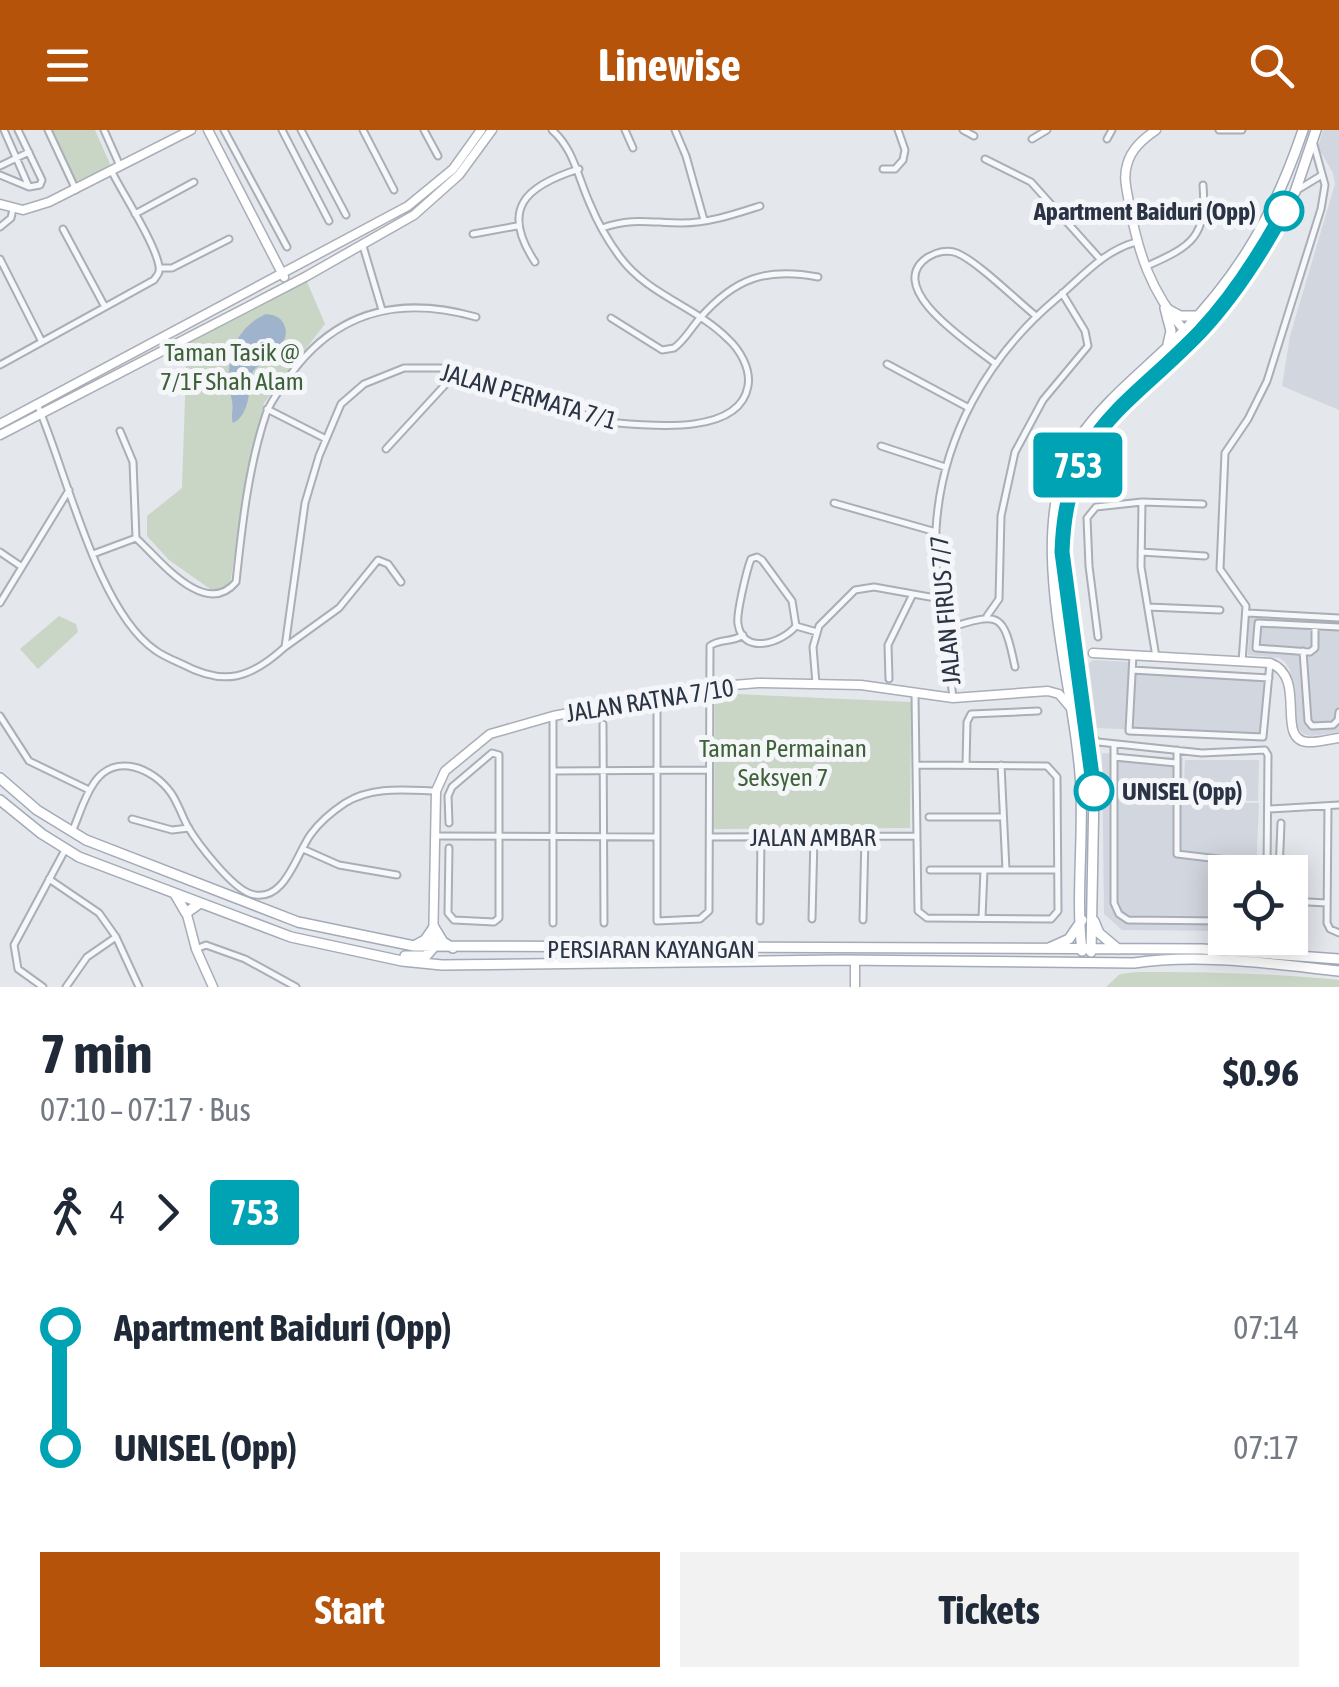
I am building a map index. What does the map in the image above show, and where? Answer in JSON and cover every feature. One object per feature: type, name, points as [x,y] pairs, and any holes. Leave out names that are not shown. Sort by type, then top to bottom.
[{"type":"main road","points":[[1086,952],[1094,791],[1087,731],[1051,544],[1058,491],[1077,442],[1097,415],[1184,330],[1240,265],[1266,225],[1303,130]]},
{"type":"main road","points":[[1118,949],[1087,919],[1063,520],[1075,471],[1104,422],[1210,320],[1246,274],[1294,192],[1314,135]]},
{"type":"main road","points":[[1165,308],[1180,316],[1197,316]]},
{"type":"main road","points":[[1165,308],[1171,332],[1167,346]]},
{"type":"main road","name":"PERSIARAN KAYANGAN","points":[[0,778],[36,810],[72,832],[176,876],[316,928],[414,946],[1208,951]]},
{"type":"main road","name":"PERSIARAN KAYANGAN","points":[[0,800],[64,850],[291,937],[422,963],[1154,960],[1339,970]]},
{"type":"main road","points":[[176,876],[186,896]]},
{"type":"main road","points":[[174,892],[186,913],[203,903]]},
{"type":"main road","points":[[1042,950],[1069,938],[1087,919]]},
{"type":"main road","points":[[414,946],[425,940],[434,927],[443,942],[454,949]]},
{"type":"main road","points":[[383,957],[426,956],[433,948],[440,958],[451,963]]},
{"type":"main road","points":[[1024,962],[1086,952],[1154,960]]},
{"type":"main road","name":"PERSIARAN KAYANGAN","points":[[1289,955],[1339,959]]},
{"type":"street","points":[[4,130],[29,187]]},
{"type":"street","points":[[0,174],[29,187],[42,183],[18,130]]},
{"type":"street","points":[[48,130],[76,190]]},
{"type":"street","points":[[104,130],[134,215],[160,268]]},
{"type":"street","points":[[0,204],[14,209],[49,202],[192,130]]},
{"type":"street","points":[[208,130],[288,285]]},
{"type":"street","points":[[224,130],[287,246]]},
{"type":"street","points":[[282,130],[329,221]]},
{"type":"street","points":[[301,130],[346,215]]},
{"type":"street","points":[[362,130],[394,190]]},
{"type":"street","points":[[424,130],[438,156]]},
{"type":"street","points":[[0,435],[39,409],[424,195],[453,169],[481,130]]},
{"type":"street","points":[[0,424],[39,409],[362,245],[430,204],[459,175],[492,130]]},
{"type":"street","name":"JALAN PERMATA 7/1","points":[[286,647],[304,503],[342,404],[364,384],[404,368],[441,368],[606,422],[698,424],[723,417],[744,400],[749,380],[738,350],[700,318],[642,282],[619,256],[588,202],[578,169],[552,130]]},
{"type":"street","points":[[625,130],[633,148]]},
{"type":"street","points":[[675,130],[704,220]]},
{"type":"street","points":[[883,169],[895,169],[905,156],[898,130]]},
{"type":"street","points":[[964,130],[974,136]]},
{"type":"street","points":[[1032,139],[1046,130]]},
{"type":"street","points":[[1107,139],[1112,130]]},
{"type":"street","points":[[1156,130],[1134,148],[1124,177],[1136,242],[1165,308],[1184,330],[1194,330],[1210,320]]},
{"type":"street","points":[[1219,130],[1242,130]]},
{"type":"street","points":[[1242,662],[1246,606],[1220,569],[1225,453],[1248,420],[1272,368],[1325,192],[1314,135]]},
{"type":"street","points":[[0,166],[29,152]]},
{"type":"street","points":[[985,160],[1032,182],[1100,259]]},
{"type":"street","points":[[535,262],[517,226],[520,213],[538,184],[578,169]]},
{"type":"street","points":[[1294,192],[1322,175]]},
{"type":"street","points":[[134,215],[194,182]]},
{"type":"street","points":[[1144,267],[1175,254],[1194,240],[1205,214],[1203,185]]},
{"type":"street","points":[[602,228],[635,219],[682,223],[704,220],[760,206]]},
{"type":"street","points":[[0,227],[11,218],[14,209]]},
{"type":"street","points":[[473,234],[517,226]]},
{"type":"street","points":[[62,230],[104,308]]},
{"type":"street","points":[[160,268],[172,268],[228,239]]},
{"type":"street","name":"JALAN FIRUS 7/7","points":[[953,698],[936,532],[945,467],[968,408],[996,364],[1036,316],[1112,250],[1136,242]]},
{"type":"street","points":[[362,245],[382,310]]},
{"type":"street","points":[[996,364],[927,307],[916,292],[915,277],[921,263],[942,252],[958,254],[1036,316]]},
{"type":"street","points":[[0,259],[42,342]]},
{"type":"street","points":[[0,365],[154,280],[160,268]]},
{"type":"street","points":[[610,318],[662,350],[681,343],[700,318],[751,278],[773,272],[818,277]]},
{"type":"street","points":[[945,629],[987,616],[999,599],[1001,516],[1015,452],[1043,400],[1088,346],[1085,331],[1062,294]]},
{"type":"street","points":[[120,431],[134,462],[136,538],[204,595],[216,596],[233,586],[251,474],[267,409],[295,368],[323,339],[382,310],[440,307],[476,317]]},
{"type":"street","points":[[887,364],[968,408]]},
{"type":"street","points":[[386,450],[456,373]]},
{"type":"street","points":[[39,409],[113,601],[153,649],[196,672],[224,678],[246,674],[268,662],[338,608],[378,560],[388,564],[401,582]]},
{"type":"street","points":[[267,409],[326,440]]},
{"type":"street","points":[[882,446],[945,467]]},
{"type":"street","points":[[0,603],[69,490]]},
{"type":"street","points":[[1098,636],[1089,566],[1088,518],[1096,507],[1142,502],[1202,504]]},
{"type":"street","points":[[1142,502],[1141,552],[1156,657]]},
{"type":"street","points":[[834,503],[936,532]]},
{"type":"street","points":[[93,554],[136,538]]},
{"type":"street","points":[[0,552],[22,567]]},
{"type":"street","points":[[1141,552],[1205,556]]},
{"type":"street","points":[[757,557],[792,600],[796,626],[779,642],[765,645],[743,635],[738,626],[738,610],[748,565],[757,557]]},
{"type":"street","points":[[816,684],[813,647],[818,632],[829,613],[862,587],[942,600]]},
{"type":"street","points":[[889,679],[888,645],[912,596]]},
{"type":"street","points":[[1146,607],[1220,610]]},
{"type":"street","points":[[1246,613],[1339,618]]},
{"type":"street","points":[[987,616],[1008,630],[1016,667]]},
{"type":"street","points":[[1315,626],[1314,648],[1256,648],[1258,623],[1339,627]]},
{"type":"street","points":[[796,626],[818,632]]},
{"type":"street","points":[[1072,631],[1080,645],[1094,653],[1270,663],[1288,676],[1292,726],[1299,738],[1305,742],[1339,738]]},
{"type":"street","points":[[657,696],[657,921],[700,919],[709,911],[710,646],[743,635]]},
{"type":"street","points":[[1303,651],[1302,675],[1312,726],[1333,726],[1339,712]]},
{"type":"street","points":[[1048,691],[1094,653]]},
{"type":"street","points":[[1133,656],[1129,731],[1252,738],[1264,734],[1270,663]]},
{"type":"street","points":[[1132,670],[1269,678]]},
{"type":"street","name":"JALAN RATNA 7/10","points":[[436,791],[445,770],[490,734],[553,716],[709,687],[861,685],[953,698],[1048,691]]},
{"type":"street","points":[[1048,691],[1065,699],[1072,710]]},
{"type":"street","points":[[915,694],[918,912],[926,918],[1050,919],[1058,911],[1057,777],[1047,766],[916,764]]},
{"type":"street","points":[[966,765],[967,722],[971,714],[1038,710]]},
{"type":"street","points":[[0,716],[29,761],[89,790]]},
{"type":"street","points":[[553,716],[553,923]]},
{"type":"street","points":[[603,724],[604,922]]},
{"type":"street","points":[[1087,731],[1098,742],[1114,744],[1176,750],[1265,750],[1267,855]]},
{"type":"street","points":[[1252,738],[1252,751]]},
{"type":"street","points":[[1090,752],[1098,742]]},
{"type":"street","points":[[1114,744],[1114,902],[1119,914],[1128,920],[1208,921]]},
{"type":"street","points":[[1176,750],[1177,854],[1208,858]]},
{"type":"street","points":[[449,848],[448,913],[454,920],[494,922],[499,918],[499,756],[492,753],[452,787],[448,796],[450,823]]},
{"type":"street","points":[[1113,757],[1176,763]]},
{"type":"street","points":[[72,832],[89,790],[100,776],[118,766],[139,768],[172,794],[189,828],[236,886],[254,895],[265,894],[286,880],[310,835],[345,804],[386,790],[436,791],[433,948]]},
{"type":"street","points":[[1001,766],[1006,870]]},
{"type":"street","points":[[553,770],[709,770]]},
{"type":"street","points":[[1268,809],[1339,805]]},
{"type":"street","points":[[1328,806],[1327,902],[1330,929],[1339,933]]},
{"type":"street","points":[[929,817],[1004,818]]},
{"type":"street","points":[[132,819],[172,830],[189,828]]},
{"type":"street","points":[[1280,855],[1281,823]]},
{"type":"street","points":[[436,836],[657,837]]},
{"type":"street","points":[[812,919],[814,836]]},
{"type":"street","points":[[864,836],[864,920]]},
{"type":"street","name":"JALAN AMBAR","points":[[709,837],[917,836]]},
{"type":"street","points":[[760,920],[761,837]]},
{"type":"street","points":[[303,849],[340,864],[397,875]]},
{"type":"street","points":[[42,987],[18,969],[14,945],[64,850]]},
{"type":"street","points":[[930,870],[1058,870]]},
{"type":"street","points":[[982,918],[984,870]]},
{"type":"street","points":[[49,879],[100,913],[139,987]]},
{"type":"street","points":[[186,896],[186,913],[196,949],[213,987]]},
{"type":"street","points":[[1308,901],[1327,902]]},
{"type":"street","points":[[66,987],[87,957],[116,937]]},
{"type":"street","points":[[196,949],[206,945],[296,987]]},
{"type":"street","points":[[855,960],[855,987]]},
{"type":"shaded area","points":[[1323,130],[1339,130],[1339,410],[1282,386],[1290,336],[1335,184],[1318,147]]},
{"type":"shaded area","points":[[1249,617],[1339,623],[1339,732],[1311,736],[1297,727],[1290,670],[1279,658],[1248,655]]},
{"type":"shaded area","points":[[1130,662],[1130,672],[1267,680],[1263,733],[1097,728],[1089,663]]},
{"type":"shaded area","points":[[1102,753],[1183,758],[1182,802],[1259,803],[1257,855],[1208,855],[1208,931],[1122,930],[1104,914]]},
{"type":"shaded area","points":[[1185,760],[1259,760],[1258,801],[1183,799]]},
{"type":"green space","points":[[52,130],[95,130],[111,166],[75,182]]},
{"type":"green space","name":"Taman Tasik @ 7/1F Shah Alam","points":[[305,277],[325,324],[264,403],[248,467],[230,585],[213,591],[169,560],[147,536],[147,516],[182,488],[187,339]]},
{"type":"green space","points":[[59,616],[76,624],[78,632],[38,669],[20,649]]},
{"type":"green space","name":"Taman Permainan Seksyen 7","points":[[715,693],[911,702],[910,828],[714,829]]},
{"type":"green space","points":[[1120,974],[1314,978],[1339,980],[1339,987],[1106,987]]},
{"type":"water","points":[[266,314],[282,321],[286,334],[275,352],[253,371],[246,407],[233,423],[229,375],[233,350],[245,329]]},
{"type":"bus line","name":"753","points":[[1094,791],[1062,552],[1063,520],[1075,471],[1104,422],[1204,328],[1246,274],[1284,211]]},
{"type":"place","name":"Apartment Baiduri (Opp)","points":[[1284,211]]},
{"type":"place","name":"UNISEL (Opp)","points":[[1094,791]]}]
